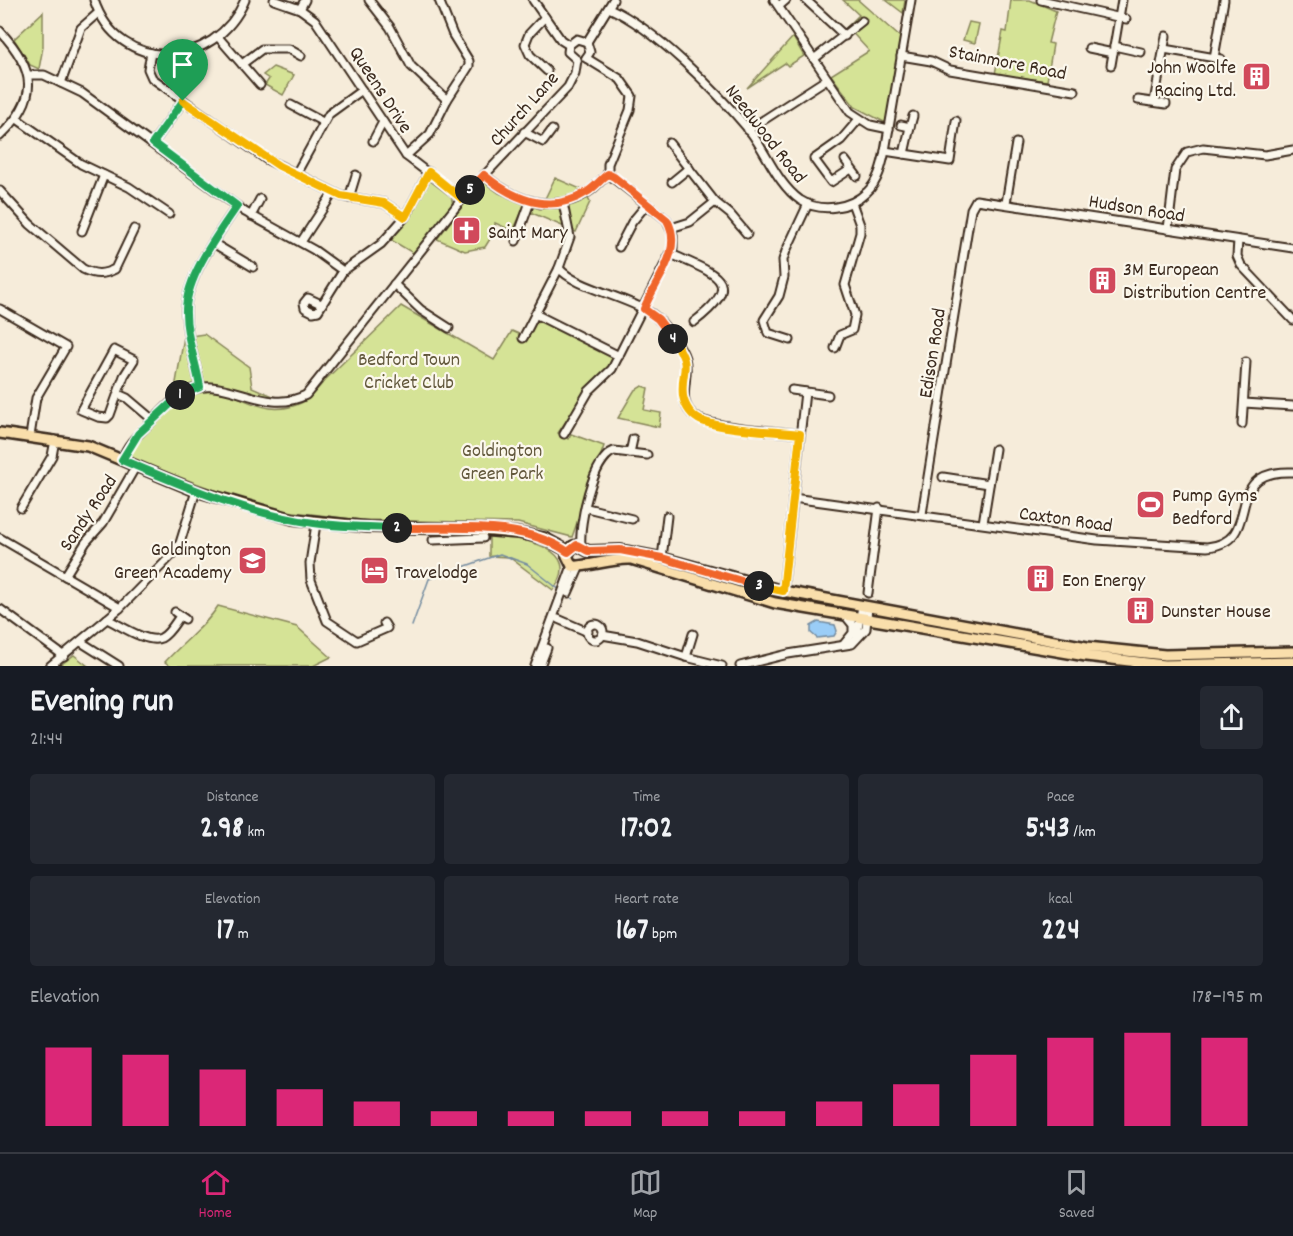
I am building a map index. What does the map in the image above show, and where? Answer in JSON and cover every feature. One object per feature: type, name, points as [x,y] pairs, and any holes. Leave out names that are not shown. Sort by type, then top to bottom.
[{"type":"main road","points":[[0,433],[88,447],[196,491],[271,514],[316,524],[469,529],[544,538],[568,552]]},
{"type":"main road","points":[[577,569],[568,562],[568,552],[573,546],[620,550],[662,558],[783,591],[1087,647],[1198,656],[1293,652]]},
{"type":"main road","points":[[577,569],[585,548]]},
{"type":"main road","points":[[577,569],[610,559],[631,559],[747,596],[1129,662],[1199,666],[1293,662]]},
{"type":"street","points":[[94,0],[98,13],[123,40],[151,53],[188,52],[219,38],[233,23],[245,0]]},
{"type":"street","name":"Queens Drive","points":[[274,0],[300,9],[321,27],[406,156],[462,199]]},
{"type":"street","points":[[300,9],[305,0]]},
{"type":"street","points":[[406,156],[430,134],[447,100],[469,66],[469,61],[453,35],[439,0]]},
{"type":"street","points":[[533,0],[561,40],[569,45]]},
{"type":"street","points":[[587,42],[577,39],[569,45],[568,52],[577,60],[586,58],[590,52],[587,42],[613,0]]},
{"type":"street","points":[[786,0],[777,3],[850,112],[859,119],[889,129]]},
{"type":"street","points":[[806,0],[845,36]]},
{"type":"street","points":[[835,348],[840,335],[852,330],[855,320],[845,285],[860,233],[860,225],[852,203],[868,192],[873,185],[885,151],[911,0]]},
{"type":"street","points":[[1041,0],[1065,8],[1123,19]]},
{"type":"street","points":[[1113,57],[1123,19],[1122,0]]},
{"type":"street","points":[[1164,49],[1217,59],[1224,0]]},
{"type":"street","points":[[374,2],[411,66],[447,100]]},
{"type":"street","name":"Needwood Road","points":[[609,8],[683,62],[748,130],[787,186],[808,204],[831,208],[852,203]]},
{"type":"street","points":[[61,83],[81,28],[98,13]]},
{"type":"street","points":[[545,17],[529,34],[525,44],[530,55],[547,71]]},
{"type":"street","points":[[814,59],[860,25]]},
{"type":"street","points":[[0,32],[18,51],[28,75],[28,94],[17,119],[0,136]]},
{"type":"street","points":[[1154,102],[1166,36]]},
{"type":"street","points":[[219,38],[260,86]]},
{"type":"street","points":[[1089,48],[1113,57],[1141,52]]},
{"type":"street","points":[[242,64],[262,49],[289,49],[301,56]]},
{"type":"street","points":[[151,53],[149,74],[183,101],[266,159],[333,193],[349,198],[384,203],[405,217]]},
{"type":"street","name":"Stainmore Road","points":[[901,56],[931,61],[950,70],[1075,91]]},
{"type":"street","points":[[484,175],[502,189],[530,202],[544,205],[563,203],[589,191],[608,174],[608,164],[630,110],[632,96],[620,79],[586,58]]},
{"type":"street","name":"Church Lane","points":[[200,387],[224,389],[276,403],[299,399],[309,391],[462,199],[568,87],[577,60]]},
{"type":"street","points":[[28,75],[38,74],[82,93],[237,206],[301,242],[343,271]]},
{"type":"street","points":[[748,130],[827,79]]},
{"type":"street","points":[[296,174],[323,122],[336,107],[362,90]]},
{"type":"street","points":[[1138,100],[1166,104]]},
{"type":"street","points":[[153,143],[183,101]]},
{"type":"street","points":[[291,105],[323,122]]},
{"type":"street","points":[[904,154],[913,116]]},
{"type":"street","points":[[17,119],[81,164],[129,187],[169,214]]},
{"type":"street","points":[[851,169],[831,182],[814,159],[841,140],[859,119]]},
{"type":"street","points":[[885,151],[954,163],[956,121]]},
{"type":"street","points":[[373,141],[383,122]]},
{"type":"street","points":[[902,125],[910,127]]},
{"type":"street","points":[[524,132],[543,142],[552,130]]},
{"type":"street","points":[[668,141],[715,202],[730,214],[747,234]]},
{"type":"street","points":[[1006,203],[1016,143]]},
{"type":"street","points":[[1168,229],[1175,170],[1187,152],[1203,148],[1253,155],[1293,150]]},
{"type":"street","points":[[845,160],[856,176]]},
{"type":"street","points":[[672,182],[689,168]]},
{"type":"street","points":[[321,304],[343,271],[381,244],[405,217],[429,172]]},
{"type":"street","points":[[564,434],[589,392],[612,369],[644,309],[671,254],[674,243],[667,220],[608,174]]},
{"type":"street","points":[[82,231],[104,175]]},
{"type":"street","points":[[349,198],[356,175]]},
{"type":"street","points":[[0,190],[30,224],[92,274],[103,274],[115,269],[134,229]]},
{"type":"street","points":[[301,242],[333,193]]},
{"type":"street","points":[[252,216],[260,199]]},
{"type":"street","name":"Hudson Road","points":[[976,200],[1293,248]]},
{"type":"street","name":"Edison Road","points":[[922,514],[970,209],[976,200]]},
{"type":"street","points":[[516,241],[517,230],[530,202]]},
{"type":"street","points":[[671,228],[690,222],[715,202]]},
{"type":"street","points":[[523,338],[559,268],[570,237],[563,203]]},
{"type":"street","points":[[619,247],[632,222],[647,204]]},
{"type":"street","points":[[790,340],[768,333],[764,320],[779,296],[784,277],[783,260],[786,250],[808,204]]},
{"type":"street","points":[[122,460],[130,442],[153,420],[180,395],[200,387],[186,319],[186,308],[191,286],[213,243],[237,206]]},
{"type":"street","points":[[1238,240],[1237,256],[1241,265],[1293,320]]},
{"type":"street","points":[[213,243],[253,267]]},
{"type":"street","points":[[671,254],[715,276],[722,284],[723,291],[718,301],[694,322]]},
{"type":"street","points":[[559,268],[577,280],[633,307],[644,309],[658,319],[682,352],[686,366],[683,397],[694,417],[709,423],[800,434]]},
{"type":"street","points":[[394,284],[421,310],[448,328]]},
{"type":"street","points":[[1,311],[66,347],[36,398],[30,436]]},
{"type":"street","points":[[535,314],[619,356]]},
{"type":"street","points":[[114,350],[134,360],[124,376],[118,394],[107,418],[81,410],[114,350]]},
{"type":"street","points":[[1242,424],[1245,362]]},
{"type":"street","points":[[792,390],[828,395]]},
{"type":"street","points":[[783,591],[806,392]]},
{"type":"street","points":[[118,394],[127,398],[153,420]]},
{"type":"street","points":[[1244,403],[1293,406]]},
{"type":"street","points":[[21,508],[52,456],[55,440]]},
{"type":"street","points":[[630,453],[633,440]]},
{"type":"street","points":[[982,523],[995,449]]},
{"type":"street","points":[[585,548],[580,525],[601,460],[614,451],[647,455]]},
{"type":"street","name":"Sandy Road","points":[[65,576],[86,542],[103,523],[136,466]]},
{"type":"street","name":"Caxton Road","points":[[793,498],[1143,544],[1217,546],[1229,539],[1238,528],[1246,495],[1258,479],[1274,471],[1293,472]]},
{"type":"street","points":[[944,477],[989,484]]},
{"type":"street","points":[[50,666],[120,608],[178,547],[196,491]]},
{"type":"street","points":[[587,508],[632,519]]},
{"type":"street","points":[[868,593],[879,508]]},
{"type":"street","points":[[662,558],[667,516]]},
{"type":"street","points":[[316,524],[309,572],[327,621],[352,640],[357,641],[387,628],[384,623]]},
{"type":"street","points":[[443,529],[444,540]]},
{"type":"street","points":[[469,529],[469,540]]},
{"type":"street","points":[[0,538],[120,608]]},
{"type":"street","points":[[433,540],[483,538]]},
{"type":"street","points":[[535,666],[577,569]]},
{"type":"street","points":[[540,666],[569,585]]},
{"type":"street","points":[[740,666],[845,643],[852,644],[859,639],[865,617],[865,606]]},
{"type":"street","points":[[0,609],[64,656]]},
{"type":"street","points":[[843,614],[853,625],[845,643]]},
{"type":"street","points":[[108,619],[149,639],[159,639],[180,616]]},
{"type":"street","points":[[558,619],[588,632],[594,640],[602,636],[637,641],[722,666]]},
{"type":"street","points":[[588,632],[590,627],[598,625],[602,628],[602,636]]},
{"type":"street","points":[[686,657],[693,634]]},
{"type":"street","points":[[81,642],[119,666]]},
{"type":"green space","points":[[843,0],[858,0],[901,38],[886,123],[855,107],[831,75],[869,51],[847,27],[859,15]]},
{"type":"green space","points":[[886,0],[905,0],[903,13]]},
{"type":"green space","points":[[1011,0],[1030,0],[1056,11],[1048,43],[1053,44],[1047,81],[995,74],[1003,31],[1007,32]]},
{"type":"green space","points":[[43,12],[43,47],[39,69],[30,65],[14,39]]},
{"type":"green space","points":[[969,22],[979,24],[975,43],[963,40]]},
{"type":"green space","points":[[793,37],[804,56],[788,66],[785,63],[747,88]]},
{"type":"green space","points":[[273,67],[294,75],[283,95],[265,85],[269,79],[263,75]]},
{"type":"green space","points":[[429,178],[451,195],[453,205],[413,253],[391,240],[416,206]]},
{"type":"green space","points":[[555,178],[583,190],[590,202],[576,232],[523,209],[513,231],[495,223],[495,231],[485,247],[465,251],[437,239],[482,181],[499,193],[540,209]]},
{"type":"green space","name":"Goldington Green Park","points":[[401,306],[494,360],[512,331],[521,335],[533,310],[541,321],[611,355],[613,362],[600,378],[594,380],[558,433],[569,439],[571,434],[604,446],[572,537],[518,523],[360,520],[278,510],[217,491],[134,460],[130,452],[136,442],[186,398],[205,392],[221,392],[266,407],[283,408],[303,402]]},
{"type":"green space","points":[[204,334],[249,367],[252,387],[275,397],[298,396],[274,400],[209,384],[194,386],[174,394],[184,337]]},
{"type":"green space","points":[[642,386],[648,388],[644,410],[661,413],[659,427],[618,418],[634,391]]},
{"type":"green space","points":[[489,534],[530,542],[555,554],[561,563],[561,575],[553,590],[509,557],[489,556]]},
{"type":"green space","points":[[218,606],[297,627],[331,657],[313,666],[170,666],[165,662],[200,628]]},
{"type":"green space","points":[[74,655],[88,666],[59,666]]},
{"type":"water","points":[[818,622],[835,625],[837,631],[834,636],[817,638],[811,633],[811,626]]},
{"type":"waterway","points":[[412,626],[429,579],[500,554],[527,564],[561,591]]},
{"type":"waterway","points":[[567,595],[573,599]]},
{"type":"place","name":"John Woolfe Racing Ltd.","points":[[1257,77]]},
{"type":"place","name":"Saint Mary","points":[[467,231]]},
{"type":"place","name":"3M European Distribution Centre","points":[[1102,280]]},
{"type":"place","name":"Pump Gyms Bedford","points":[[1151,505]]},
{"type":"place","name":"Goldington Green Academy","points":[[252,560]]},
{"type":"place","name":"Travelodge","points":[[374,571]]},
{"type":"place","name":"Eon Energy","points":[[1041,579]]},
{"type":"place","name":"Dunster House","points":[[1140,610]]},
{"type":"route","points":[[183,101],[279,166],[341,196],[380,201],[405,217],[429,172],[462,199],[484,175],[502,189],[530,202],[544,205],[554,205],[576,198],[596,186],[608,174],[631,189],[667,220],[673,235],[673,249],[644,309],[658,319],[685,358],[683,397],[689,411],[694,417],[709,423],[800,434],[783,591],[749,584],[662,558],[620,550],[605,548],[588,551],[584,546],[577,545],[568,552],[544,538],[518,533],[493,530],[316,524],[271,514],[196,491],[122,460],[130,442],[138,434],[180,395],[200,387],[186,319],[188,296],[205,258],[237,206],[153,143],[183,101]]},
{"type":"park label","name":"Bedford Town Cricket Club","points":[[409,370]]}]
